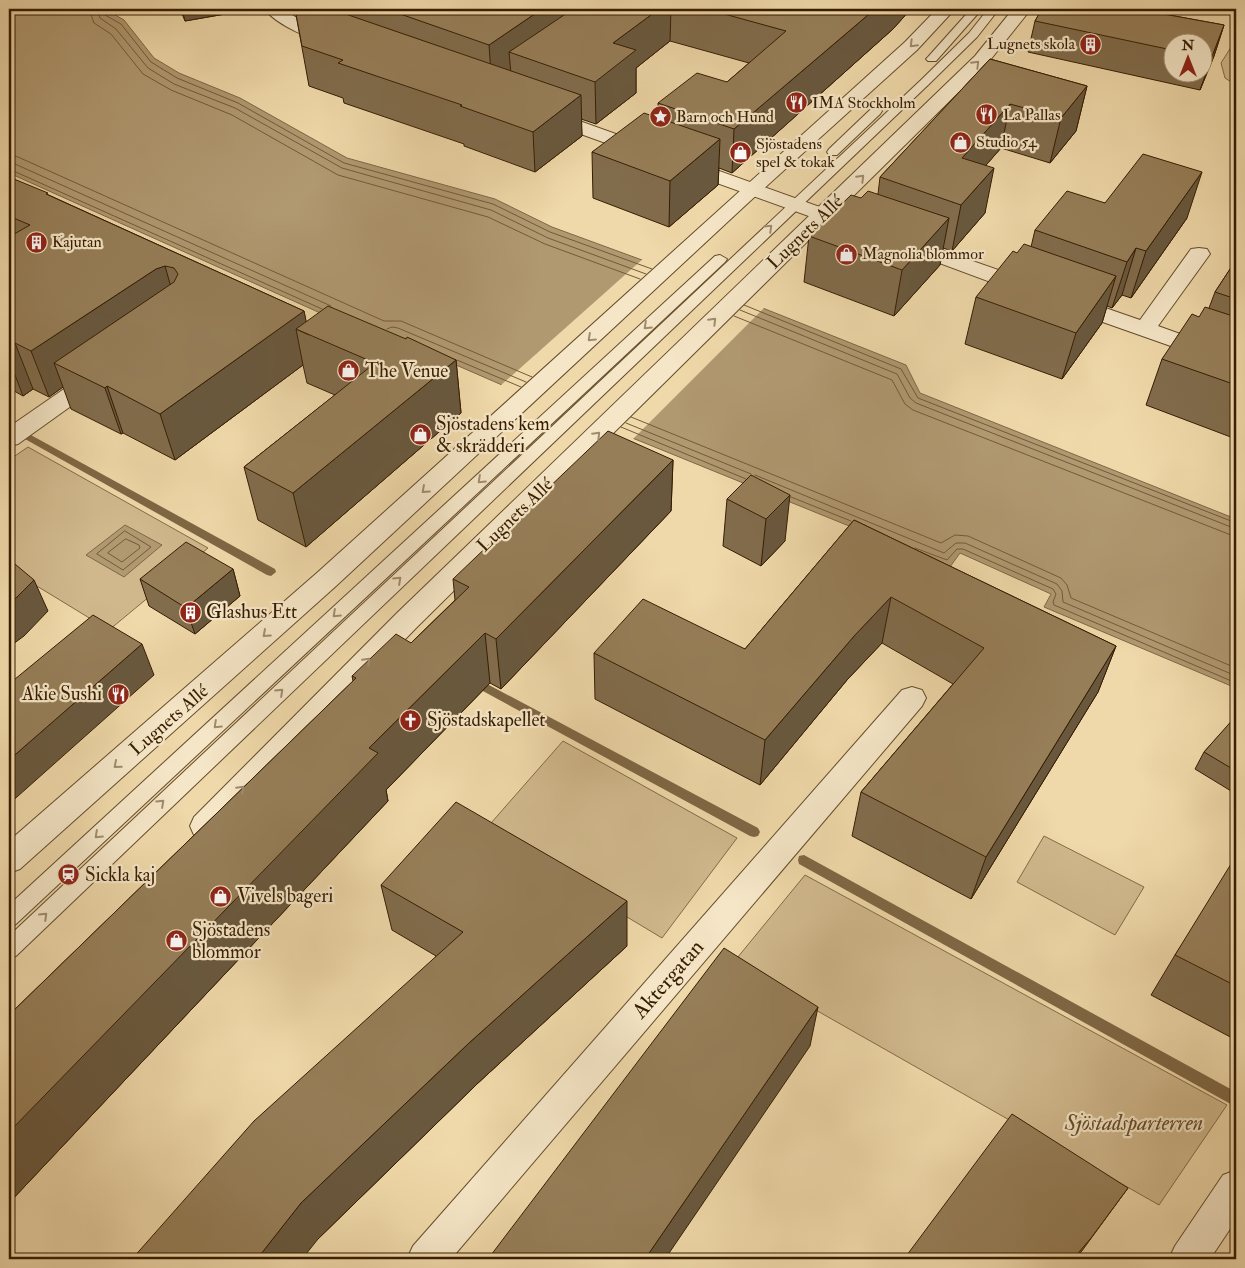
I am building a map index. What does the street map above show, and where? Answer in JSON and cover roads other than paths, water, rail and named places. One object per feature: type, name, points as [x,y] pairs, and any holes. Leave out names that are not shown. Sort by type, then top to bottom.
[{"type":"street","points":[[272,9],[299,26],[354,46]]},
{"type":"street","name":"Lugnets Allé","points":[[9,860],[221,674],[487,433],[911,46],[946,9]]},
{"type":"street","name":"Lugnets Allé","points":[[189,842],[406,621],[981,60],[1022,9]]},
{"type":"street","points":[[528,109],[1236,362]]},
{"type":"street","points":[[1145,329],[1198,254]]},
{"type":"street","points":[[9,438],[113,367]]},
{"type":"street","name":"Aktergatan","points":[[426,1259],[912,698]]},
{"type":"street","points":[[1188,1259],[1236,1188]]},
{"type":"lane","points":[[789,202],[940,52],[977,9]]},
{"type":"lane","points":[[9,918],[524,450],[789,202],[924,83],[973,35],[994,9]]},
{"type":"lane","points":[[9,949],[524,450]]},
{"type":"water","points":[[9,9],[105,9],[124,20],[154,58],[179,73],[240,98],[347,158],[495,199],[552,227],[642,260],[906,365],[920,393],[1236,519],[1236,688],[1044,607],[1051,594],[960,553],[950,567],[502,385],[394,338],[387,343],[9,173]]},
{"type":"water","points":[[125,525],[162,545],[124,577],[86,555]]},
{"type":"waterway","points":[[29,437],[271,572]]},
{"type":"waterway","points":[[474,681],[754,832]]},
{"type":"waterway","points":[[804,860],[1236,1100]]},
{"type":"place","name":"Lugnets skola","points":[[1091,44]]},
{"type":"place","name":"IMA Stockholm","points":[[796,103]]},
{"type":"place","name":"La Pallas","points":[[987,115]]},
{"type":"place","name":"Barn och Hund","points":[[660,117]]},
{"type":"place","name":"Studio 54","points":[[960,142]]},
{"type":"place","name":"Sjöstadens spel & tokak","points":[[740,153]]},
{"type":"place","name":"Kajutan","points":[[36,242]]},
{"type":"place","name":"Magnolia blommor","points":[[846,254]]},
{"type":"place","name":"The Venue","points":[[349,371]]},
{"type":"place","name":"Sjöstadens kem & skrädderi","points":[[420,435]]},
{"type":"place","name":"Glashus Ett","points":[[190,612]]},
{"type":"place","name":"Akie Sushi","points":[[118,694]]},
{"type":"place","name":"Sjöstadskapellet","points":[[411,720]]},
{"type":"place","name":"Sickla kaj","points":[[69,875]]},
{"type":"place","name":"Vivels bageri","points":[[221,896]]},
{"type":"place","name":"Sjöstadens blommor","points":[[176,941]]},
{"type":"park label","name":"Sjöstadsparterren","points":[[1134,1123]]}]
